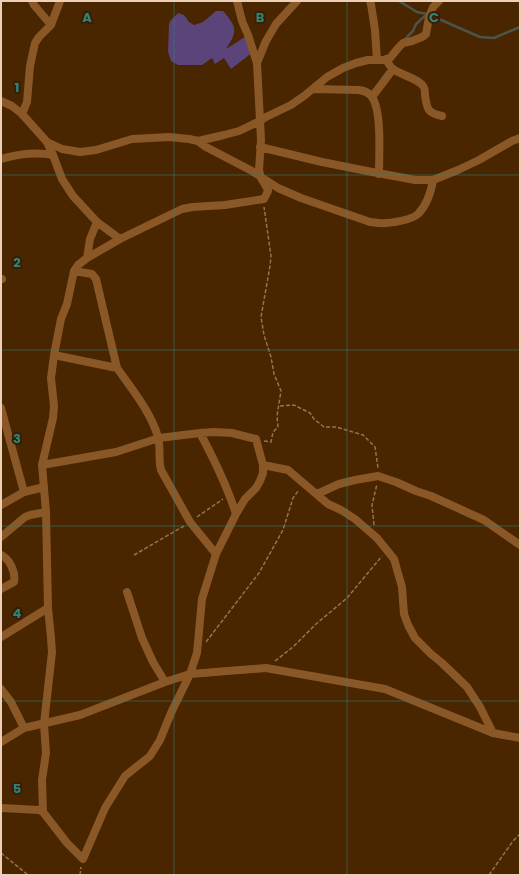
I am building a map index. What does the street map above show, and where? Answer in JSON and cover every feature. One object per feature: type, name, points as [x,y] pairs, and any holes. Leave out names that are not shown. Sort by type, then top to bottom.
[{"type":"street","points":[[32,1],[51,25]]},
{"type":"street","points":[[22,114],[27,102],[30,66],[35,43],[51,25],[60,1]]},
{"type":"street","points":[[43,812],[42,780],[46,753],[44,724],[52,652],[48,608],[46,512],[42,465],[53,418],[54,406],[52,378],[54,355],[62,319],[67,304],[74,271],[78,265],[87,258],[120,239],[182,209],[264,200],[268,191],[261,178],[259,170],[260,121],[257,63],[236,1]]},
{"type":"street","points":[[257,63],[266,41],[276,24],[297,1]]},
{"type":"street","points":[[370,1],[375,30],[376,60]]},
{"type":"street","points":[[47,142],[62,149],[80,152],[96,150],[136,139],[169,137],[198,141],[232,133],[291,105],[343,68],[368,60],[390,58],[403,43],[418,39],[426,34],[429,17],[433,7],[439,1]]},
{"type":"street","points":[[386,59],[392,69],[418,81],[423,85],[430,112],[434,115],[442,116]]},
{"type":"street","points":[[372,97],[392,69]]},
{"type":"street","points":[[313,89],[359,90],[370,94],[375,103],[378,116],[380,143],[379,174]]},
{"type":"street","points":[[1,101],[12,106],[22,114],[47,142],[62,179],[73,196],[97,222],[120,239]]},
{"type":"street","points":[[260,147],[379,174],[416,180],[433,180],[479,160],[520,138]]},
{"type":"street","points":[[198,141],[252,171],[278,188],[300,198],[370,222],[381,224],[406,220],[418,215],[431,193],[433,180]]},
{"type":"street","points":[[1,159],[29,154],[44,153],[53,155]]},
{"type":"street","points":[[87,258],[90,238],[97,222]]},
{"type":"street","points":[[74,271],[92,274],[96,279],[116,368],[140,400],[155,427],[159,438],[159,463],[161,470],[190,522],[216,554]]},
{"type":"street","points":[[54,355],[116,368]]},
{"type":"street","points":[[1,408],[24,492]]},
{"type":"street","points":[[1,808],[39,810],[43,812],[67,843],[83,859],[105,808],[125,776],[150,756],[160,740],[190,674],[197,653],[202,598],[216,554],[236,514],[245,499],[260,481],[263,473],[263,465],[256,439],[232,433],[214,432],[159,438],[116,452],[42,465]]},
{"type":"street","points":[[200,433],[230,495],[236,514]]},
{"type":"street","points":[[263,465],[288,470],[328,504],[355,519],[378,538],[394,559],[402,587],[404,614],[415,638],[467,687],[480,707],[493,733]]},
{"type":"street","points":[[317,494],[339,484],[378,476],[431,496],[484,520],[520,545]]},
{"type":"street","points":[[1,505],[24,492],[44,487]]},
{"type":"street","points":[[1,537],[25,517],[46,512]]},
{"type":"street","points":[[1,554],[8,559],[14,579],[14,582],[1,589]]},
{"type":"street","points":[[127,592],[142,638],[165,682]]},
{"type":"street","points":[[1,637],[48,608]]},
{"type":"street","points":[[1,742],[24,728],[80,715],[165,682],[190,674],[266,668],[385,690],[493,733],[520,738]]},
{"type":"street","points":[[1,689],[11,702],[24,728]]},
{"type":"path","points":[[264,200],[268,242],[271,256],[261,318],[274,374],[281,391],[277,416],[278,427],[273,432],[272,442]]},
{"type":"path","points":[[279,406],[294,405],[310,413],[314,419],[324,427],[336,427],[363,435],[375,447],[378,464],[378,476],[372,505],[373,522],[378,538]]},
{"type":"path","points":[[206,642],[259,573],[283,530],[293,498],[304,484]]},
{"type":"path","points":[[266,668],[293,647],[316,624],[346,598],[387,550]]},
{"type":"path","points":[[489,875],[513,841],[520,834]]},
{"type":"path","points":[[1,853],[28,875]]},
{"type":"shaded area","points":[[216,11],[223,11],[233,25],[233,38],[226,49],[248,35],[253,52],[231,69],[224,58],[215,64],[212,58],[202,65],[178,65],[171,61],[168,52],[169,24],[171,20],[178,13],[184,15],[189,22],[194,25],[203,22]]},
{"type":"waterway","points":[[399,1],[417,12],[427,14]]},
{"type":"waterway","points":[[403,41],[413,31],[416,24],[426,15]]},
{"type":"waterway","points":[[432,16],[480,37],[494,38],[520,27]]}]
